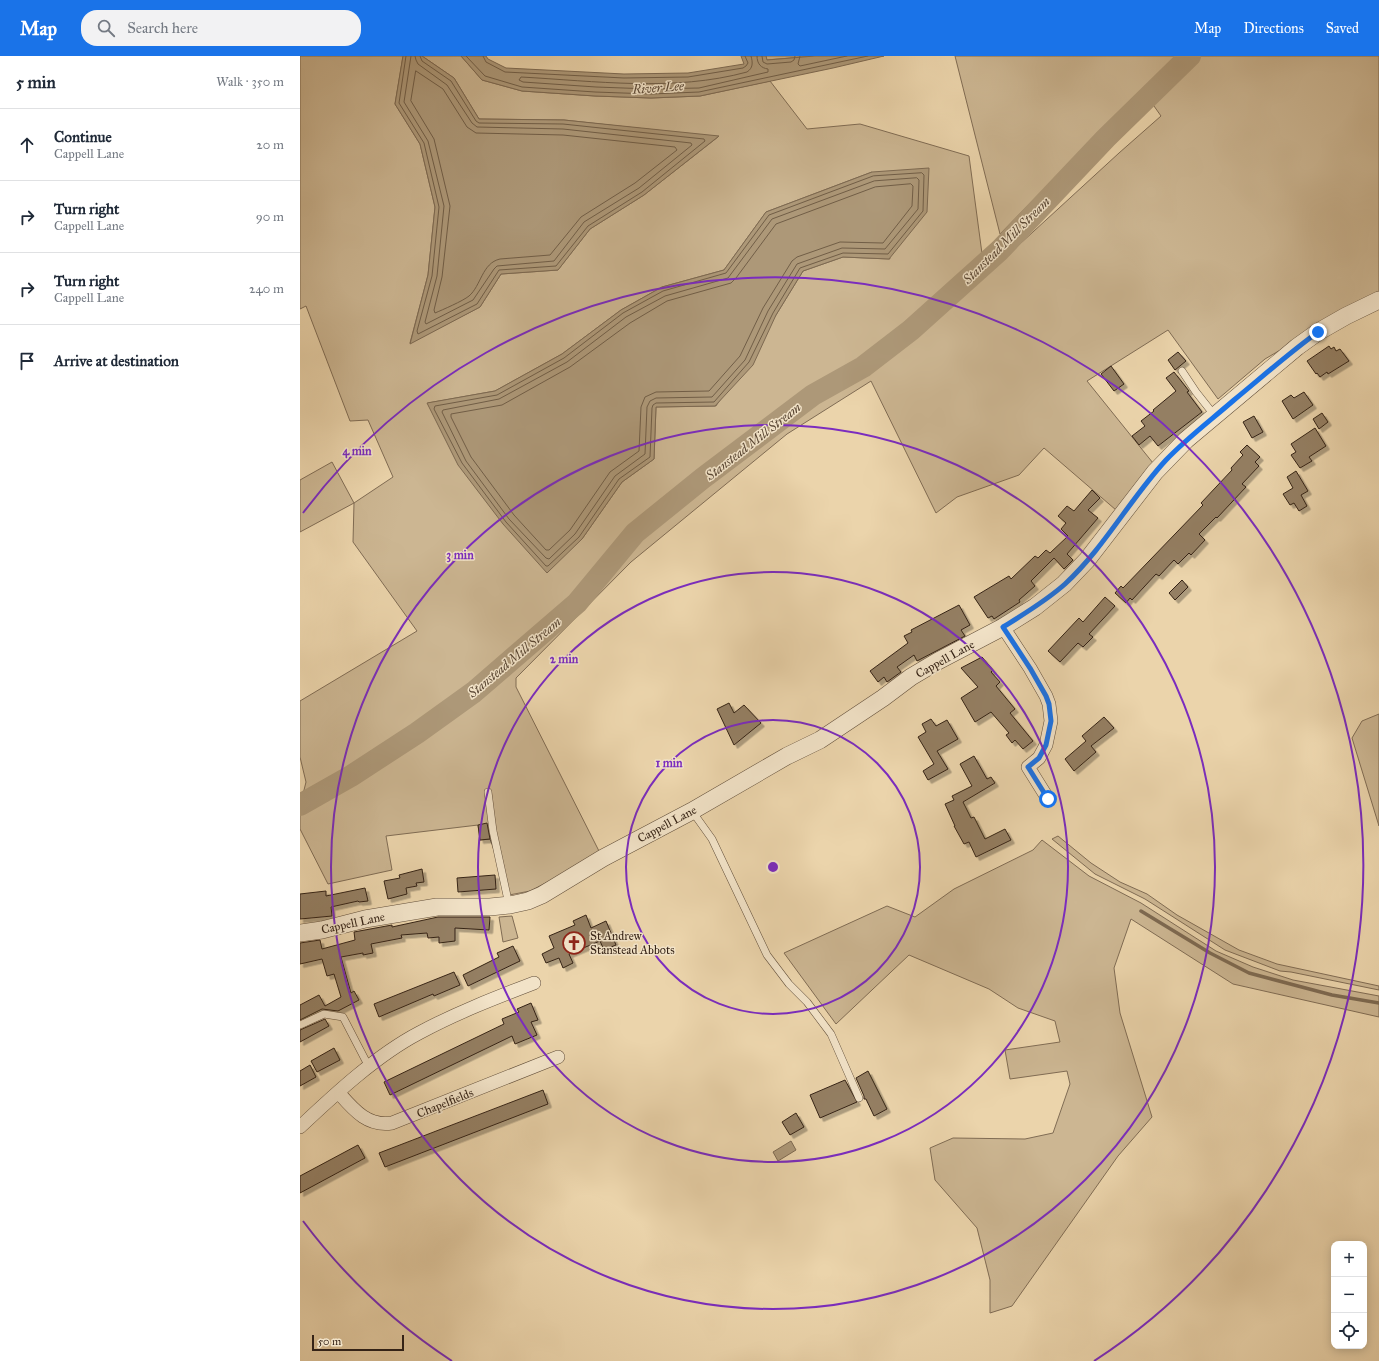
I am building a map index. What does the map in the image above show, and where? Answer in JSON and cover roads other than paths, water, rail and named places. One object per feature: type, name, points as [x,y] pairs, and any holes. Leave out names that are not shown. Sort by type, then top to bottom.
[{"type":"street","name":"Cappell Lane","points":[[300,933],[322,930],[365,919],[437,907],[490,907],[528,901],[542,895],[603,858],[692,811],[786,756],[820,740],[932,665],[1003,627],[1035,607],[1064,584],[1088,560],[1162,464],[1186,440],[1297,347],[1318,332],[1379,300]]},
{"type":"street","points":[[1003,627],[1030,668],[1049,704],[1051,721],[1046,745],[1039,758],[1028,767],[1048,799]]},
{"type":"street","points":[[300,1127],[368,1067],[418,1033],[475,1006],[534,983]]},
{"type":"street","name":"Chapelfields","points":[[338,1092],[356,1111],[369,1120],[382,1124],[392,1123],[558,1057]]},
{"type":"lane","points":[[1182,371],[1215,416]]},
{"type":"lane","points":[[488,792],[493,830],[509,905]]},
{"type":"lane","points":[[692,811],[712,839],[768,955],[789,984],[807,1002],[831,1034],[859,1098]]},
{"type":"lane","points":[[300,1025],[324,1014],[344,1017],[368,1067]]},
{"type":"water","points":[[403,56],[422,56],[454,78],[479,119],[564,120],[719,136],[644,195],[590,229],[558,270],[501,274],[480,307],[410,344],[428,275],[435,207],[420,144],[395,104]]},
{"type":"water","name":"River Lee","points":[[461,56],[486,56],[488,59],[506,68],[624,74],[688,73],[744,64],[741,56],[766,56],[767,60],[815,56],[884,56],[700,96],[651,98],[522,91],[482,80]]},
{"type":"water","points":[[929,168],[927,212],[889,259],[843,257],[803,271],[776,315],[753,365],[715,406],[656,407],[654,459],[622,482],[582,539],[547,573],[503,524],[458,465],[427,403],[495,391],[562,354],[621,310],[662,287],[724,270],[766,212],[872,172]]},
{"type":"water","points":[[791,1141],[796,1150],[778,1161],[773,1152]]},
{"type":"waterway","name":"Stanstead Mill Stream","points":[[300,805],[351,776],[417,733],[474,692],[577,603],[635,533],[703,478],[813,395],[863,367],[911,330],[1000,250],[1106,138],[1190,56]]},
{"type":"waterway","points":[[1141,911],[1210,953],[1249,973],[1332,995],[1379,1003]]},
{"type":"place","name":"St Andrew Stanstead Abbots","points":[[574,943]]}]
